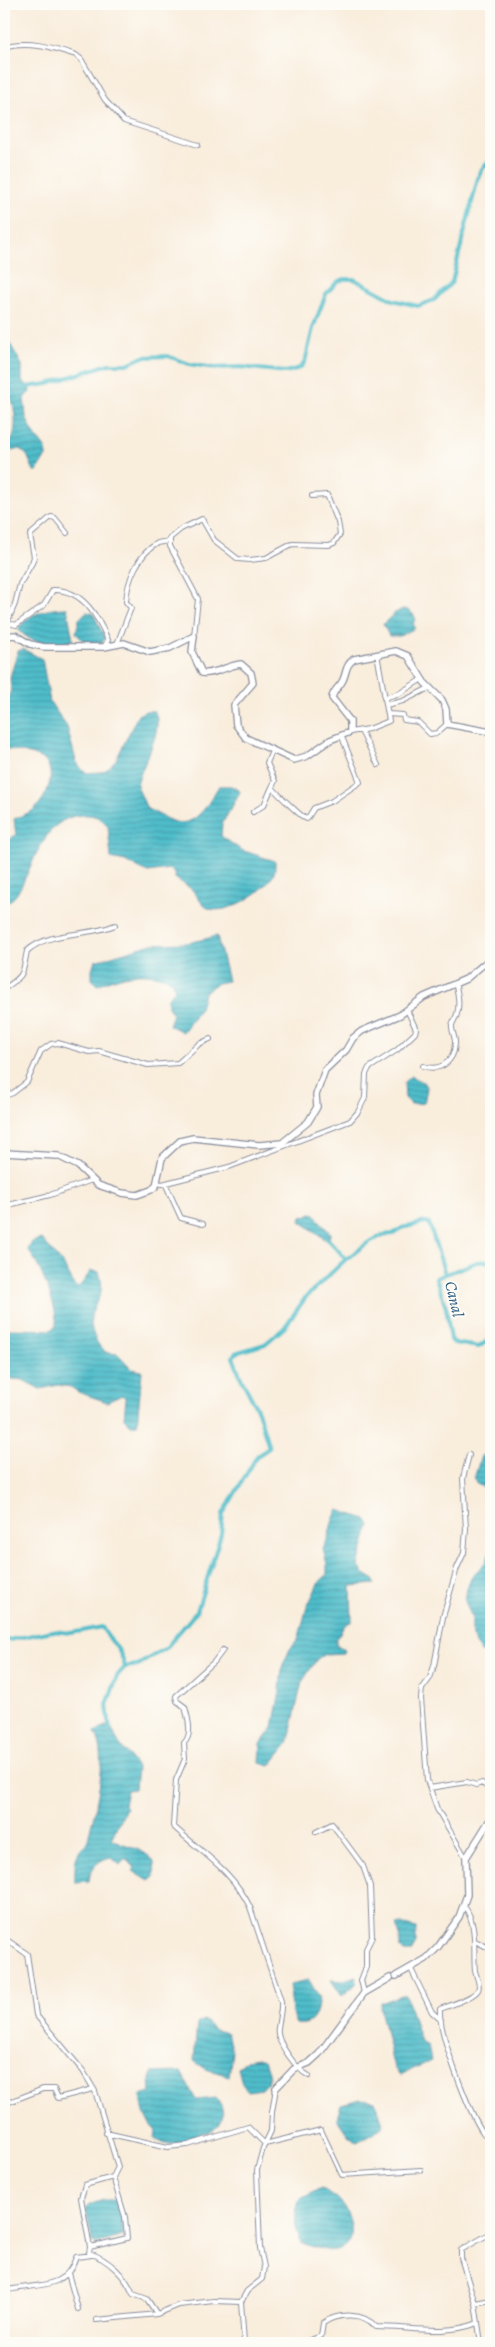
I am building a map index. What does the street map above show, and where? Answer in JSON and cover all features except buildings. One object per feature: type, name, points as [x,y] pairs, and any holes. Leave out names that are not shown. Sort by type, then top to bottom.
[{"type":"street","points":[[4,47],[16,44],[36,45],[76,55],[82,59],[105,100],[124,121],[198,145]]},
{"type":"street","points":[[169,541],[173,534],[202,519],[219,545],[238,559],[266,558],[292,544],[324,545],[334,543],[340,530],[329,499],[327,495],[312,496]]},
{"type":"street","points":[[4,630],[15,604],[20,584],[34,557],[30,535],[52,517],[67,533]]},
{"type":"street","points":[[169,541],[178,563],[198,599],[192,652],[202,673],[241,664],[251,674],[253,683],[234,705],[236,725],[246,738],[294,760],[301,759],[330,740],[350,732],[361,731],[388,722],[377,654]]},
{"type":"street","points":[[117,644],[131,608],[126,602],[126,596],[135,565],[159,542],[169,541]]},
{"type":"street","points":[[6,622],[16,625],[44,605],[53,590],[60,591],[79,597],[96,613],[108,640],[104,646]]},
{"type":"street","points":[[4,636],[15,635],[30,644],[44,647],[104,646],[124,643],[150,652],[157,652],[194,636]]},
{"type":"street","points":[[350,732],[350,721],[335,703],[333,694],[344,679],[346,667],[354,659],[396,651],[408,656],[422,679],[444,704],[447,724]]},
{"type":"street","points":[[384,698],[400,694],[422,679]]},
{"type":"street","points":[[386,705],[430,688]]},
{"type":"street","points":[[388,714],[403,715],[404,720],[418,722],[430,734],[437,733],[447,724]]},
{"type":"street","points":[[447,724],[491,732]]},
{"type":"street","points":[[361,731],[378,765]]},
{"type":"street","points":[[272,787],[281,798],[288,801],[302,817],[307,819],[314,808],[332,801],[359,784],[342,736]]},
{"type":"street","points":[[253,812],[264,805],[275,781],[268,763],[272,751]]},
{"type":"street","points":[[4,989],[19,979],[25,970],[27,951],[33,946],[61,936],[106,929],[115,924]]},
{"type":"street","points":[[4,1153],[58,1156],[78,1166],[98,1184],[130,1195],[151,1190],[157,1182],[162,1158],[180,1141],[193,1138],[259,1146],[282,1143],[292,1137],[308,1122],[317,1107],[316,1095],[325,1070],[362,1031],[376,1027],[407,1010],[424,997],[466,979],[491,958]]},
{"type":"street","points":[[423,1066],[431,1069],[443,1066],[451,1059],[456,1043],[452,1025],[457,1015],[459,1000],[455,983]]},
{"type":"street","points":[[157,1182],[165,1183],[229,1167],[350,1120],[358,1112],[364,1098],[366,1074],[369,1068],[397,1050],[415,1033],[416,1029],[407,1010]]},
{"type":"street","points":[[4,1096],[14,1093],[27,1082],[41,1051],[51,1044],[58,1043],[90,1052],[99,1051],[148,1065],[178,1063],[199,1044],[210,1039]]},
{"type":"street","points":[[4,1206],[50,1195],[92,1180]]},
{"type":"street","points":[[165,1183],[181,1218],[203,1224]]},
{"type":"street","points":[[245,2343],[241,2302],[247,2291],[262,2279],[264,2274],[258,2221],[257,2170],[271,2130],[276,2088],[283,2079],[320,2054],[364,1993],[411,1969],[426,1959],[438,1947],[464,1906],[467,1896],[466,1858],[437,1808],[430,1788],[425,1760],[422,1690],[430,1678],[434,1666],[443,1617],[456,1568],[464,1553],[466,1529],[463,1478],[469,1455]]},
{"type":"street","points":[[223,1650],[214,1662],[176,1696],[177,1701],[185,1707],[189,1730],[188,1739],[184,1743],[185,1759],[176,1780],[173,1826],[223,1869],[236,1882],[243,1893],[250,1908],[281,2001],[282,2014],[277,2029],[280,2041],[298,2068],[308,2076]]},
{"type":"street","points":[[430,1788],[467,1782],[476,1785],[482,1783],[487,1787],[491,1787]]},
{"type":"street","points":[[466,1858],[491,1818]]},
{"type":"street","points":[[316,1832],[332,1824],[363,1866],[368,1878],[372,1937],[366,1948],[366,1967],[361,1980],[364,1993]]},
{"type":"street","points":[[464,1906],[475,1941],[474,1968],[479,1987],[478,1991],[440,2009],[440,2020],[450,2055],[476,2124],[484,2134],[491,2135]]},
{"type":"street","points":[[4,1938],[27,1954],[36,2015],[83,2071],[100,2101],[106,2133],[118,2167],[113,2178],[125,2217],[126,2238],[90,2247]]},
{"type":"street","points":[[475,1941],[491,1949]]},
{"type":"street","points":[[411,1969],[432,2012],[440,2020]]},
{"type":"street","points":[[4,2104],[43,2089],[54,2089],[58,2098],[93,2089]]},
{"type":"street","points":[[106,2133],[168,2147],[188,2145],[248,2127],[266,2144]]},
{"type":"street","points":[[266,2144],[321,2130],[342,2175],[421,2170]]},
{"type":"street","points":[[113,2178],[85,2185],[81,2198],[90,2247],[89,2253],[109,2263],[127,2282],[132,2294],[147,2298],[157,2314]]},
{"type":"street","points":[[481,2343],[475,2303],[461,2258],[461,2250],[491,2232]]},
{"type":"street","points":[[4,2291],[57,2282],[73,2269],[76,2257],[95,2255]]},
{"type":"street","points":[[68,2273],[78,2309]]},
{"type":"street","points":[[475,2303],[491,2300]]},
{"type":"street","points":[[96,2320],[157,2314],[179,2305],[214,2301],[241,2302]]},
{"type":"street","points":[[303,2343],[321,2336],[323,2323],[342,2315],[356,2316],[372,2322],[376,2327],[438,2331],[478,2323]]},
{"type":"water","points":[[4,333],[22,365],[22,382],[29,386],[30,392],[24,398],[26,417],[33,432],[46,449],[46,456],[37,471],[34,471],[27,455],[20,449],[11,451],[8,446],[15,429],[15,416],[11,397],[4,397]]},
{"type":"water","points":[[67,608],[73,640],[59,644],[44,643],[29,638],[18,629],[27,619],[40,612]]},
{"type":"water","points":[[404,609],[414,616],[416,620],[413,623],[415,628],[400,636],[389,636],[383,624],[395,613]]},
{"type":"water","points":[[86,612],[93,613],[105,638],[102,643],[86,644],[76,633],[79,619]]},
{"type":"water","points":[[23,649],[42,659],[50,702],[67,727],[76,761],[83,771],[87,773],[102,772],[109,768],[116,760],[138,715],[146,711],[154,711],[157,718],[155,737],[137,786],[147,809],[172,821],[181,823],[195,818],[206,806],[219,786],[231,786],[239,790],[240,793],[222,824],[221,836],[241,850],[275,861],[274,873],[270,880],[244,901],[234,906],[214,910],[206,907],[191,889],[175,878],[174,872],[169,869],[148,872],[125,861],[111,858],[108,826],[103,820],[96,817],[81,815],[68,818],[57,824],[41,844],[17,894],[4,905],[4,842],[16,835],[14,819],[37,807],[45,795],[50,780],[49,767],[45,761],[25,753],[4,749],[4,708],[11,690],[10,677],[18,651]]},
{"type":"water","points":[[217,936],[228,981],[217,983],[204,993],[200,1008],[183,1032],[169,1025],[173,1014],[168,1007],[168,997],[175,990],[172,980],[152,975],[134,974],[97,985],[92,979],[92,969],[95,961],[152,944],[188,943]]},
{"type":"water","points":[[411,1076],[423,1082],[427,1088],[424,1103],[411,1104],[405,1098],[404,1082]]},
{"type":"water","points":[[313,1213],[330,1233],[329,1242],[300,1221],[302,1216],[306,1217]]},
{"type":"water","points":[[42,1239],[64,1266],[76,1288],[80,1286],[91,1271],[99,1272],[102,1287],[91,1317],[92,1331],[103,1350],[118,1354],[132,1369],[142,1371],[137,1425],[131,1425],[124,1418],[126,1399],[122,1395],[107,1402],[78,1392],[71,1387],[58,1385],[40,1389],[23,1380],[4,1378],[4,1329],[51,1330],[56,1326],[54,1309],[47,1287],[28,1250],[32,1242]]},
{"type":"water","points":[[485,1454],[491,1456],[491,1492],[477,1484],[474,1479],[481,1456]]},
{"type":"water","points":[[338,1510],[366,1519],[370,1525],[358,1565],[363,1573],[373,1579],[375,1584],[351,1586],[352,1621],[345,1625],[336,1639],[337,1645],[344,1649],[343,1653],[325,1654],[317,1659],[302,1682],[288,1744],[270,1766],[260,1763],[261,1744],[273,1727],[280,1691],[282,1667],[290,1649],[298,1640],[307,1607],[318,1584],[327,1574],[327,1564],[323,1549]]},
{"type":"water","points":[[491,1548],[489,1644],[485,1653],[480,1652],[472,1636],[472,1618],[465,1601],[472,1576],[486,1562]]},
{"type":"water","points":[[105,1726],[111,1727],[118,1742],[137,1767],[135,1789],[127,1790],[124,1805],[126,1808],[111,1839],[142,1852],[153,1860],[154,1877],[149,1881],[133,1871],[135,1868],[126,1858],[120,1865],[111,1857],[96,1864],[91,1872],[89,1881],[75,1882],[77,1856],[87,1844],[99,1787],[101,1756],[95,1732]]},
{"type":"water","points":[[401,1924],[416,1928],[416,1943],[411,1952],[404,1952],[400,1948],[400,1936],[396,1925]]},
{"type":"water","points":[[357,1976],[356,1984],[342,1996],[331,1980],[341,1981]]},
{"type":"water","points":[[309,1980],[319,1997],[316,2013],[311,2021],[296,2024],[292,2014],[290,1984]]},
{"type":"water","points":[[406,1995],[421,2042],[428,2046],[431,2061],[400,2075],[394,2068],[380,2008],[381,2003]]},
{"type":"water","points":[[203,2020],[215,2030],[227,2033],[232,2051],[229,2076],[206,2069],[194,2061],[197,2024]]},
{"type":"water","points":[[258,2058],[264,2060],[269,2075],[268,2082],[262,2089],[247,2091],[242,2083],[238,2068],[246,2060]]},
{"type":"water","points":[[181,2072],[196,2100],[217,2098],[223,2114],[221,2122],[212,2130],[197,2134],[180,2143],[168,2144],[155,2138],[156,2131],[149,2123],[145,2114],[141,2095],[151,2092],[150,2079],[152,2073]]},
{"type":"water","points":[[361,2099],[375,2101],[384,2126],[357,2142],[348,2135],[337,2119],[341,2104]]},
{"type":"water","points":[[321,2188],[338,2199],[349,2219],[351,2235],[349,2242],[344,2247],[336,2250],[323,2249],[302,2243],[297,2232],[296,2211],[299,2200]]},
{"type":"water","points":[[103,2200],[117,2200],[123,2219],[123,2236],[97,2244],[93,2242],[86,2210],[89,2205]]},
{"type":"waterway","points":[[26,387],[48,384],[109,364],[127,364],[143,357],[168,356],[189,364],[215,368],[241,367],[286,372],[300,368],[305,362],[313,328],[326,294],[337,282],[344,279],[354,279],[393,300],[418,306],[434,300],[452,282],[478,178],[482,169],[491,160]]},
{"type":"waterway","points":[[110,1730],[107,1705],[117,1676],[125,1667],[138,1665],[166,1648],[197,1611],[221,1534],[223,1514],[257,1456],[269,1448],[258,1411],[241,1378],[233,1357],[235,1353],[265,1344],[284,1328],[306,1297],[346,1259],[369,1242],[384,1235],[393,1234],[402,1228],[426,1222],[429,1223],[445,1274]]},
{"type":"waterway","points":[[327,1238],[346,1259]]},
{"type":"waterway","name":"Canal","points":[[491,1261],[477,1262],[436,1278],[446,1307],[451,1340],[454,1343],[479,1347],[491,1338]]},
{"type":"waterway","points":[[4,1641],[52,1631],[71,1633],[102,1627],[119,1650],[125,1667]]}]
